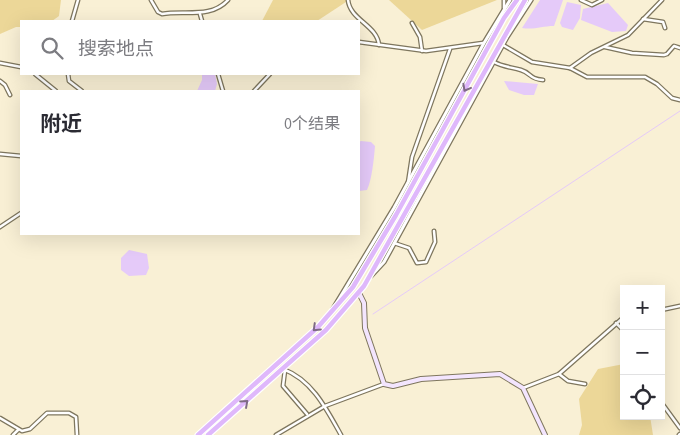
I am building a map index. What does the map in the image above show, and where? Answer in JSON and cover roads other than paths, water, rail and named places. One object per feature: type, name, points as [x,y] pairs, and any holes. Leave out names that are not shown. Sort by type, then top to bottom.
[{"type":"highway","points":[[198,435],[276,366],[330,314],[363,273],[504,18],[517,0]]},
{"type":"highway","points":[[208,435],[326,330],[359,293],[370,277],[525,0]]},
{"type":"main road","points":[[359,293],[364,303],[365,328],[384,384],[393,386],[421,379],[497,374],[523,388],[545,435]]},
{"type":"street","points":[[72,20],[78,0]]},
{"type":"street","points":[[151,0],[160,14],[200,14],[220,7],[228,0]]},
{"type":"street","points":[[348,0],[351,9],[378,36],[380,45]]},
{"type":"street","points":[[504,0],[504,8]]},
{"type":"street","points":[[330,314],[408,183],[484,43],[510,0]]},
{"type":"street","points":[[370,277],[382,266],[503,44],[531,0]]},
{"type":"street","points":[[581,0],[592,5],[602,0]]},
{"type":"street","points":[[570,68],[591,53],[628,35],[662,0]]},
{"type":"street","points":[[200,14],[202,20]]},
{"type":"street","points":[[643,19],[663,22],[665,28]]},
{"type":"street","points":[[412,23],[420,37],[422,51]]},
{"type":"street","points":[[360,42],[422,51],[450,49],[484,43]]},
{"type":"street","points":[[503,44],[532,62],[570,68],[587,77],[645,77],[657,84],[672,98],[680,100]]},
{"type":"street","points":[[605,47],[632,53],[664,55],[674,46],[680,48]]},
{"type":"street","points":[[408,183],[412,157],[450,49]]},
{"type":"street","points":[[494,62],[507,68],[522,70],[530,78],[543,80]]},
{"type":"street","points":[[0,63],[20,67]]},
{"type":"street","points":[[36,75],[55,90]]},
{"type":"street","points":[[68,75],[69,81],[81,90]]},
{"type":"street","points":[[218,75],[223,90]]},
{"type":"street","points":[[255,90],[269,75]]},
{"type":"street","points":[[0,81],[6,85],[10,95]]},
{"type":"street","points":[[0,154],[20,156]]},
{"type":"street","points":[[0,227],[20,214]]},
{"type":"street","points":[[394,243],[409,248],[417,263],[426,262],[435,242],[434,231]]},
{"type":"street","points":[[665,309],[680,306]]},
{"type":"street","points":[[523,388],[538,384],[559,374],[620,320]]},
{"type":"street","points":[[616,323],[623,330]]},
{"type":"street","points":[[308,415],[283,386],[284,369],[303,379],[325,406],[341,435]]},
{"type":"street","points":[[559,374],[568,381],[585,384]]},
{"type":"street","points":[[276,435],[325,406],[384,384]]},
{"type":"street","points":[[665,407],[680,428]]},
{"type":"street","points":[[0,418],[18,430],[30,429],[43,415],[58,411],[69,413],[76,417],[76,435]]},
{"type":"street","points":[[13,435],[18,430]]},
{"type":"waterway","points":[[373,314],[680,111]]}]
